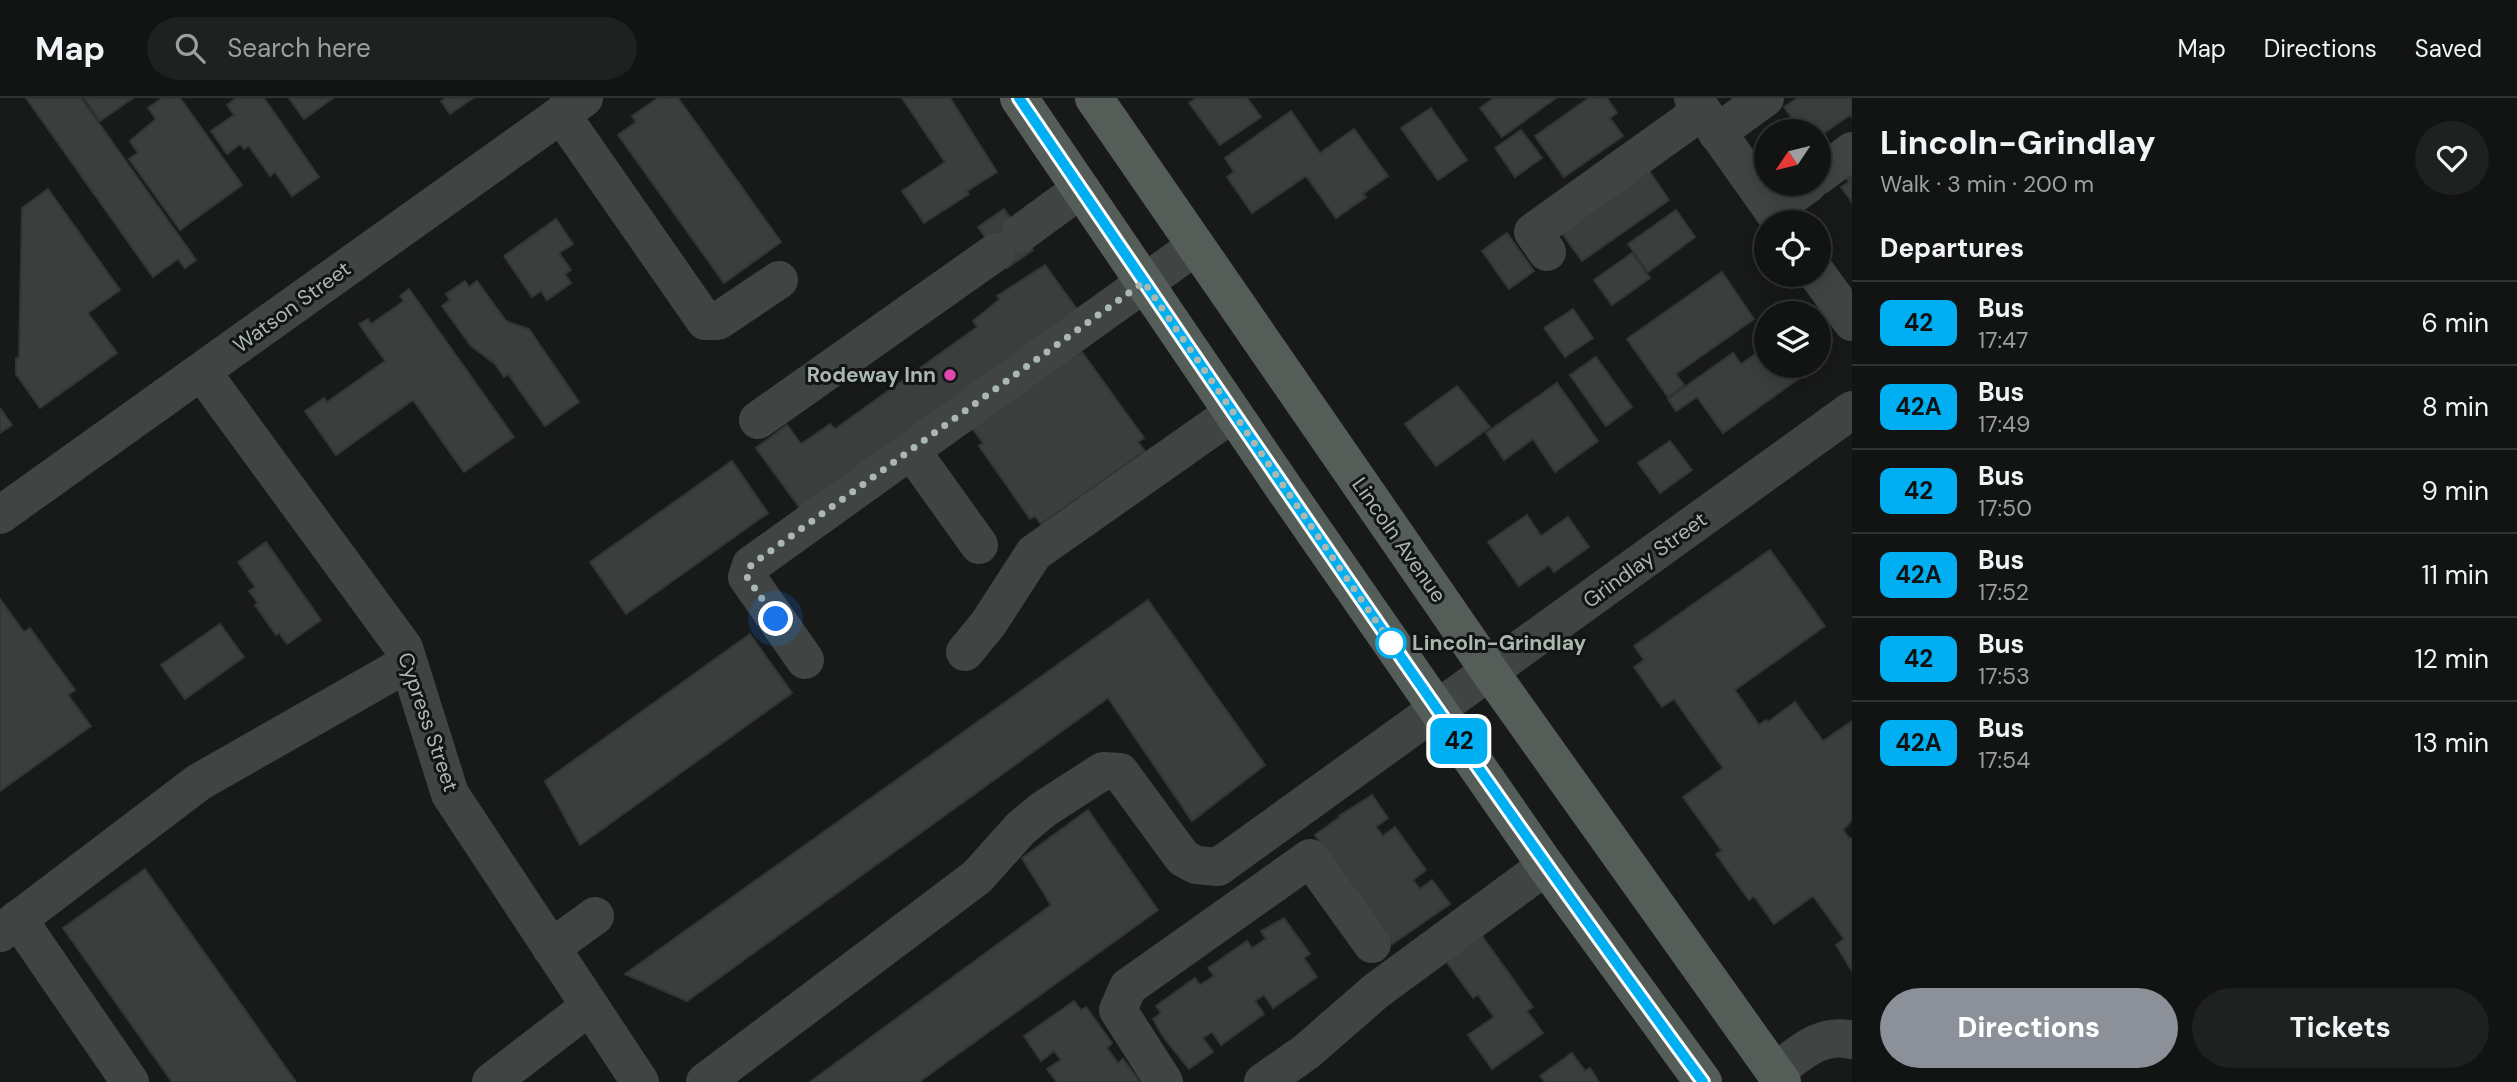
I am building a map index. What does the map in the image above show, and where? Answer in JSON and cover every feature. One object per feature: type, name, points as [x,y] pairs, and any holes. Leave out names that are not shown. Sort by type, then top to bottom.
[{"type":"main road","points":[[1019,98],[1546,866],[1703,1082]]},
{"type":"main road","name":"Lincoln Avenue","points":[[1094,98],[1490,672],[1779,1077]]},
{"type":"street","points":[[1547,252],[1533,232],[1704,114],[1765,98]]},
{"type":"street","points":[[572,106],[705,321],[718,321],[779,280]]},
{"type":"street","name":"Watson Street","points":[[0,515],[572,106]]},
{"type":"street","points":[[1704,114],[1772,210]]},
{"type":"street","points":[[1831,167],[1852,152]]},
{"type":"street","points":[[758,420],[1081,189]]},
{"type":"street","points":[[1782,210],[1796,196]]},
{"type":"street","points":[[805,660],[747,577],[751,565],[1196,246]]},
{"type":"street","points":[[1827,287],[1852,322]]},
{"type":"street","name":"Cypress Street","points":[[202,372],[404,648],[450,794],[640,1082]]},
{"type":"street","name":"Grindlay Street","points":[[705,1082],[977,877],[1021,828],[1044,809],[1103,771],[1120,772],[1183,858],[1195,865],[1218,867],[1852,410]]},
{"type":"street","points":[[965,652],[988,624],[1034,553],[1233,413]]},
{"type":"street","points":[[911,450],[979,545]]},
{"type":"street","points":[[130,1082],[9,926],[199,782],[408,663]]},
{"type":"street","points":[[1285,820],[1372,944]]},
{"type":"street","points":[[1164,1082],[1118,1010],[1128,987],[1310,858]]},
{"type":"street","points":[[1263,1082],[1306,1052],[1376,991],[1546,866]]},
{"type":"street","points":[[551,948],[595,916]]},
{"type":"street","points":[[491,1082],[590,1006]]},
{"type":"street","points":[[1779,1077],[1810,1046],[1827,1038],[1852,1040]]},
{"type":"building","points":[[26,98],[81,98],[196,260],[185,268],[178,259],[153,277]]},
{"type":"building","points":[[84,98],[133,98],[100,121]]},
{"type":"building","points":[[162,98],[180,98],[242,185],[180,230],[129,159],[138,153],[130,141],[156,119],[148,108]]},
{"type":"building","points":[[236,98],[264,98],[319,177],[292,196],[275,172],[270,176],[249,146],[244,149],[240,144],[227,154],[211,131],[234,115],[227,105]]},
{"type":"building","points":[[289,98],[333,98],[304,119]]},
{"type":"building","points":[[446,98],[473,98],[450,114],[441,101]]},
{"type":"building","points":[[658,98],[678,98],[781,242],[724,283],[618,135],[636,122],[632,116]]},
{"type":"building","points":[[902,98],[950,98],[997,172],[924,223],[902,191],[945,162]]},
{"type":"building","points":[[1196,98],[1247,98],[1261,117],[1220,145],[1189,103]]},
{"type":"building","points":[[1494,98],[1556,98],[1502,137],[1480,108]]},
{"type":"building","points":[[1589,98],[1607,98],[1617,113],[1610,118],[1623,136],[1564,177],[1535,136]]},
{"type":"building","points":[[1798,98],[1852,98],[1852,117],[1850,115],[1831,128],[1831,119],[1792,119],[1784,107]]},
{"type":"building","points":[[1431,108],[1467,160],[1438,180],[1401,128]]},
{"type":"building","points":[[1291,111],[1320,153],[1354,129],[1388,176],[1363,194],[1366,197],[1336,218],[1306,176],[1252,213],[1227,177],[1234,172],[1225,158]]},
{"type":"building","points":[[1521,130],[1542,158],[1515,177],[1495,148]]},
{"type":"building","points":[[1641,159],[1669,200],[1582,261],[1554,222]]},
{"type":"building","points":[[1852,175],[1852,202],[1841,187],[1849,182],[1847,179]]},
{"type":"building","points":[[48,189],[120,290],[88,313],[117,353],[40,408],[16,374],[16,358],[19,358],[22,208]]},
{"type":"building","points":[[1004,209],[1033,250],[1007,268],[978,227]]},
{"type":"building","points":[[1676,210],[1695,237],[1648,272],[1628,244]]},
{"type":"building","points":[[556,219],[573,244],[559,253],[571,270],[565,274],[571,283],[547,300],[541,291],[532,297],[504,256]]},
{"type":"building","points":[[1507,233],[1534,271],[1509,289],[1482,251]]},
{"type":"building","points":[[1632,253],[1650,278],[1612,305],[1594,280]]},
{"type":"building","name":"Rodeway Inn","points":[[1045,265],[1079,312],[802,511],[756,448],[787,425],[801,444],[830,424],[835,429],[977,327],[973,321],[1000,299],[997,296]]},
{"type":"building","points":[[1722,272],[1754,319],[1676,374],[1684,385],[1668,397],[1627,339]]},
{"type":"building","points":[[465,281],[469,287],[477,281],[506,321],[529,329],[579,402],[545,426],[508,374],[504,377],[495,364],[471,346],[442,306],[450,300],[446,294]]},
{"type":"building","points":[[409,289],[514,437],[464,472],[413,400],[336,455],[305,411],[324,398],[327,402],[385,361],[359,324],[368,319],[371,324],[404,301],[400,296]]},
{"type":"building","points":[[1573,309],[1593,338],[1565,357],[1544,328]]},
{"type":"building","points":[[1073,349],[1077,355],[1082,352],[1144,438],[1138,442],[1145,451],[1041,524],[1035,516],[1030,519],[979,446],[983,443],[969,424]]},
{"type":"building","points":[[1733,353],[1741,364],[1754,355],[1754,378],[1800,378],[1723,433],[1697,397],[1676,411],[1668,399]]},
{"type":"building","points":[[1596,357],[1632,407],[1606,426],[1570,375]]},
{"type":"building","points":[[1557,383],[1598,441],[1555,472],[1533,439],[1504,460],[1486,433]]},
{"type":"building","points":[[1457,386],[1490,427],[1436,466],[1405,424]]},
{"type":"building","points":[[0,408],[12,425],[0,433]]},
{"type":"building","points":[[1670,441],[1692,470],[1660,493],[1638,463]]},
{"type":"building","points":[[732,461],[768,513],[626,614],[590,562]]},
{"type":"building","points":[[1527,515],[1541,536],[1568,517],[1589,547],[1554,572],[1549,565],[1519,586],[1488,542]]},
{"type":"building","points":[[266,542],[321,620],[287,644],[279,633],[276,635],[255,605],[258,603],[249,591],[255,587],[238,562]]},
{"type":"building","points":[[1770,550],[1825,626],[1735,690],[1759,725],[1766,720],[1768,722],[1795,702],[1823,741],[1852,721],[1852,820],[1843,830],[1852,838],[1852,971],[1836,945],[1844,939],[1813,896],[1774,924],[1754,896],[1749,900],[1716,854],[1722,851],[1683,797],[1723,768],[1674,699],[1662,707],[1634,667],[1644,660],[1634,646]]},
{"type":"building","points":[[0,599],[24,632],[30,628],[75,690],[68,695],[91,726],[0,791]]},
{"type":"building","points":[[1148,600],[1265,765],[1192,821],[1108,698],[687,1001],[625,974]]},
{"type":"building","points":[[220,624],[244,657],[185,699],[161,665]]},
{"type":"building","points":[[750,634],[792,693],[580,845],[545,781]]},
{"type":"building","points":[[1372,795],[1388,818],[1376,827],[1383,836],[1395,827],[1426,870],[1413,880],[1420,889],[1432,880],[1450,904],[1392,944],[1315,835]]},
{"type":"building","points":[[1088,810],[1158,910],[919,1082],[810,1082],[1051,905],[1022,858]]},
{"type":"building","points":[[145,869],[296,1082],[172,1082],[63,928]]},
{"type":"building","points":[[1284,918],[1310,954],[1304,958],[1317,977],[1273,1008],[1264,995],[1255,1001],[1264,1014],[1221,1045],[1212,1032],[1203,1038],[1213,1052],[1189,1069],[1164,1038],[1153,1019],[1161,1013],[1156,1006],[1195,978],[1200,985],[1214,976],[1208,968],[1247,941],[1252,948],[1266,939],[1261,931]]},
{"type":"building","points":[[1482,936],[1533,1007],[1527,1011],[1543,1033],[1492,1069],[1468,1035],[1494,1017],[1478,995],[1473,998],[1446,961]]},
{"type":"building","points":[[1074,1001],[1081,1010],[1086,1007],[1112,1043],[1107,1048],[1118,1063],[1123,1059],[1140,1082],[1057,1082],[1047,1069],[1061,1060],[1054,1051],[1041,1061],[1024,1036]]},
{"type":"building","points":[[1572,1053],[1585,1071],[1590,1068],[1599,1082],[1545,1082],[1540,1076]]},
{"type":"bus line","name":"42","points":[[1019,98],[1530,844],[1703,1082]]},
{"type":"place","name":"Rodeway Inn","points":[[950,375]]},
{"type":"place","name":"Lincoln-Grindlay","points":[[1391,643]]},
{"type":"route","points":[[776,619],[747,577],[751,565],[1144,282],[1391,643]]}]
